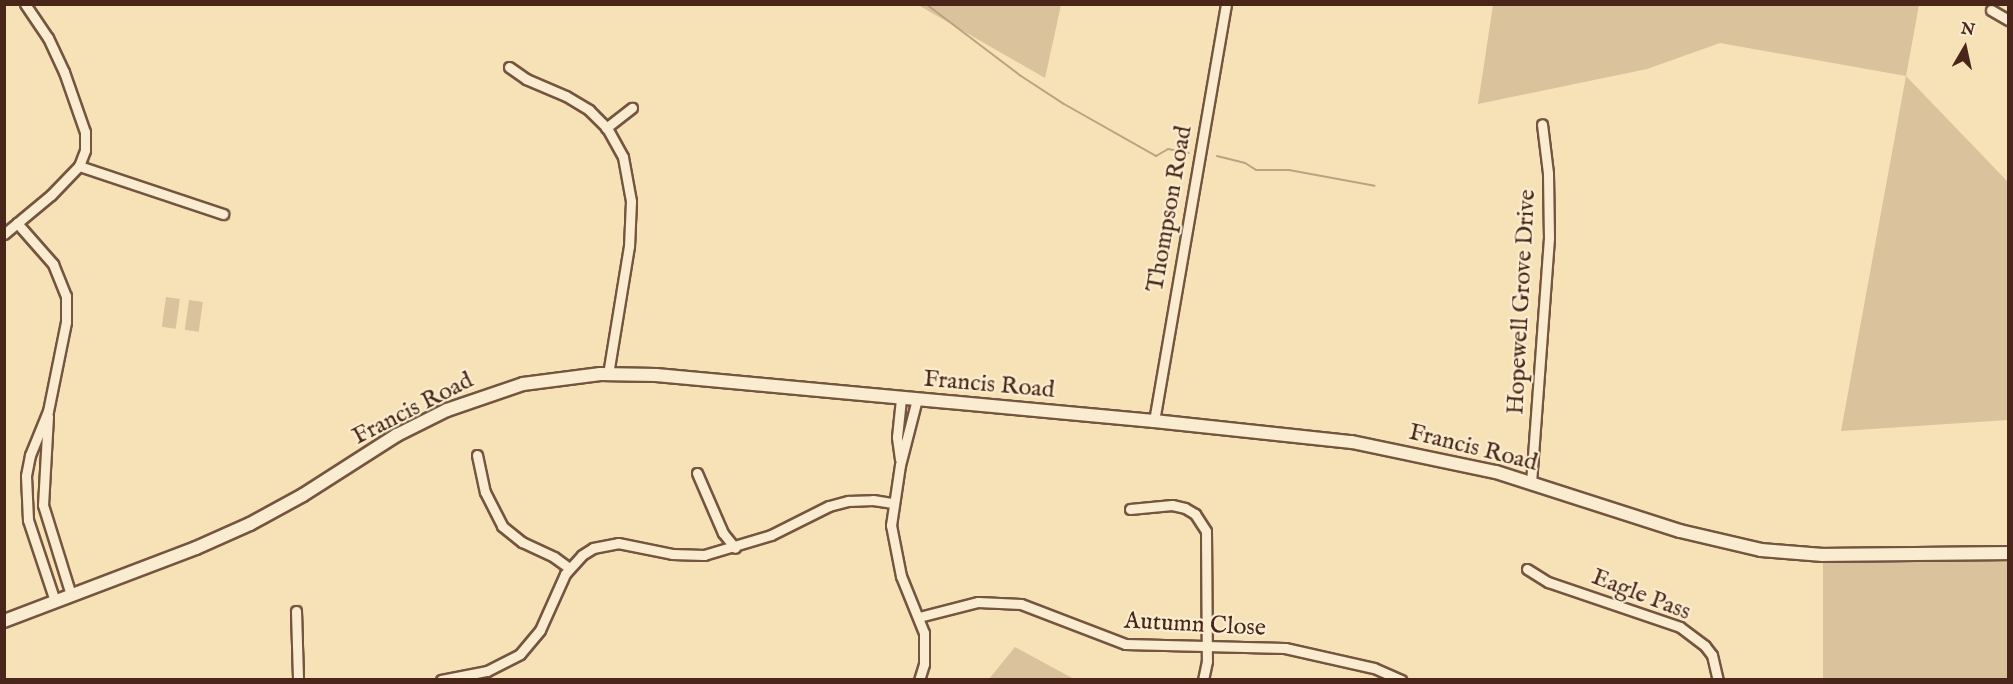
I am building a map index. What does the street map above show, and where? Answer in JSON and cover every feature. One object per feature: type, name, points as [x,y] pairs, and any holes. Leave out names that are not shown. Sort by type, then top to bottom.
[{"type":"street","points":[[4,234],[51,195],[79,166],[85,150],[82,120],[59,60],[25,4]]},
{"type":"street","name":"Thompson Road","points":[[1154,421],[1226,4]]},
{"type":"street","points":[[1991,10],[2008,20]]},
{"type":"street","points":[[509,67],[526,79],[566,96],[589,110],[606,128],[623,158],[632,201],[628,246],[608,374]]},
{"type":"street","points":[[606,128],[632,108]]},
{"type":"street","name":"Hopewell Grove Drive","points":[[1531,483],[1550,238],[1548,173],[1542,123]]},
{"type":"street","points":[[79,166],[223,214]]},
{"type":"street","points":[[17,222],[53,264],[66,296],[66,322],[48,411],[43,505],[71,595]]},
{"type":"street","name":"Francis Road","points":[[4,621],[196,548],[250,524],[303,495],[397,435],[447,410],[527,383],[575,375],[657,375],[1154,421],[1352,442],[1457,462],[1531,483],[1680,531],[1761,550],[1834,555],[2008,553]]},
{"type":"street","points":[[900,465],[897,437],[901,398]]},
{"type":"street","points":[[917,399],[893,503],[894,548],[901,576],[920,617],[925,650],[920,680]]},
{"type":"street","points":[[48,411],[30,455],[25,497],[28,520],[56,601]]},
{"type":"street","points":[[477,455],[485,492],[502,526],[522,542],[554,557],[568,568]]},
{"type":"street","points":[[697,473],[723,533],[735,548]]},
{"type":"street","points":[[441,680],[493,669],[520,654],[540,630],[568,568],[582,555],[605,545],[618,543],[672,554],[704,555],[735,548],[771,535],[829,506],[848,501],[873,500],[893,503]]},
{"type":"street","points":[[1130,509],[1172,505],[1195,514],[1202,522],[1207,543],[1207,648],[1203,680]]},
{"type":"street","name":"Eagle Pass","points":[[1527,569],[1548,582],[1680,627],[1705,646],[1712,656],[1718,680]]},
{"type":"street","name":"Autumn Close","points":[[920,617],[978,602],[1021,604],[1125,644],[1207,648],[1286,648],[1374,668],[1401,680]]},
{"type":"street","points":[[296,610],[298,680]]},
{"type":"shaded area","points":[[918,5],[1061,5],[1045,78]]},
{"type":"shaded area","points":[[1493,5],[1919,5],[1906,76],[1720,43],[1647,69],[1478,104]]},
{"type":"shaded area","points":[[1906,76],[2008,182],[2008,420],[1841,431]]},
{"type":"shaded area","points":[[166,297],[180,299],[176,329],[162,327]]},
{"type":"shaded area","points":[[189,300],[203,302],[199,332],[185,330]]},
{"type":"shaded area","points":[[1823,553],[2008,553],[2008,679],[1823,679]]},
{"type":"shaded area","points":[[1015,647],[1072,678],[1072,679],[989,679]]},
{"type":"waterway","points":[[926,4],[1021,76],[1064,104],[1156,156],[1168,149],[1189,153]]},
{"type":"waterway","points":[[1217,156],[1245,163],[1256,170],[1289,170],[1375,186]]}]
